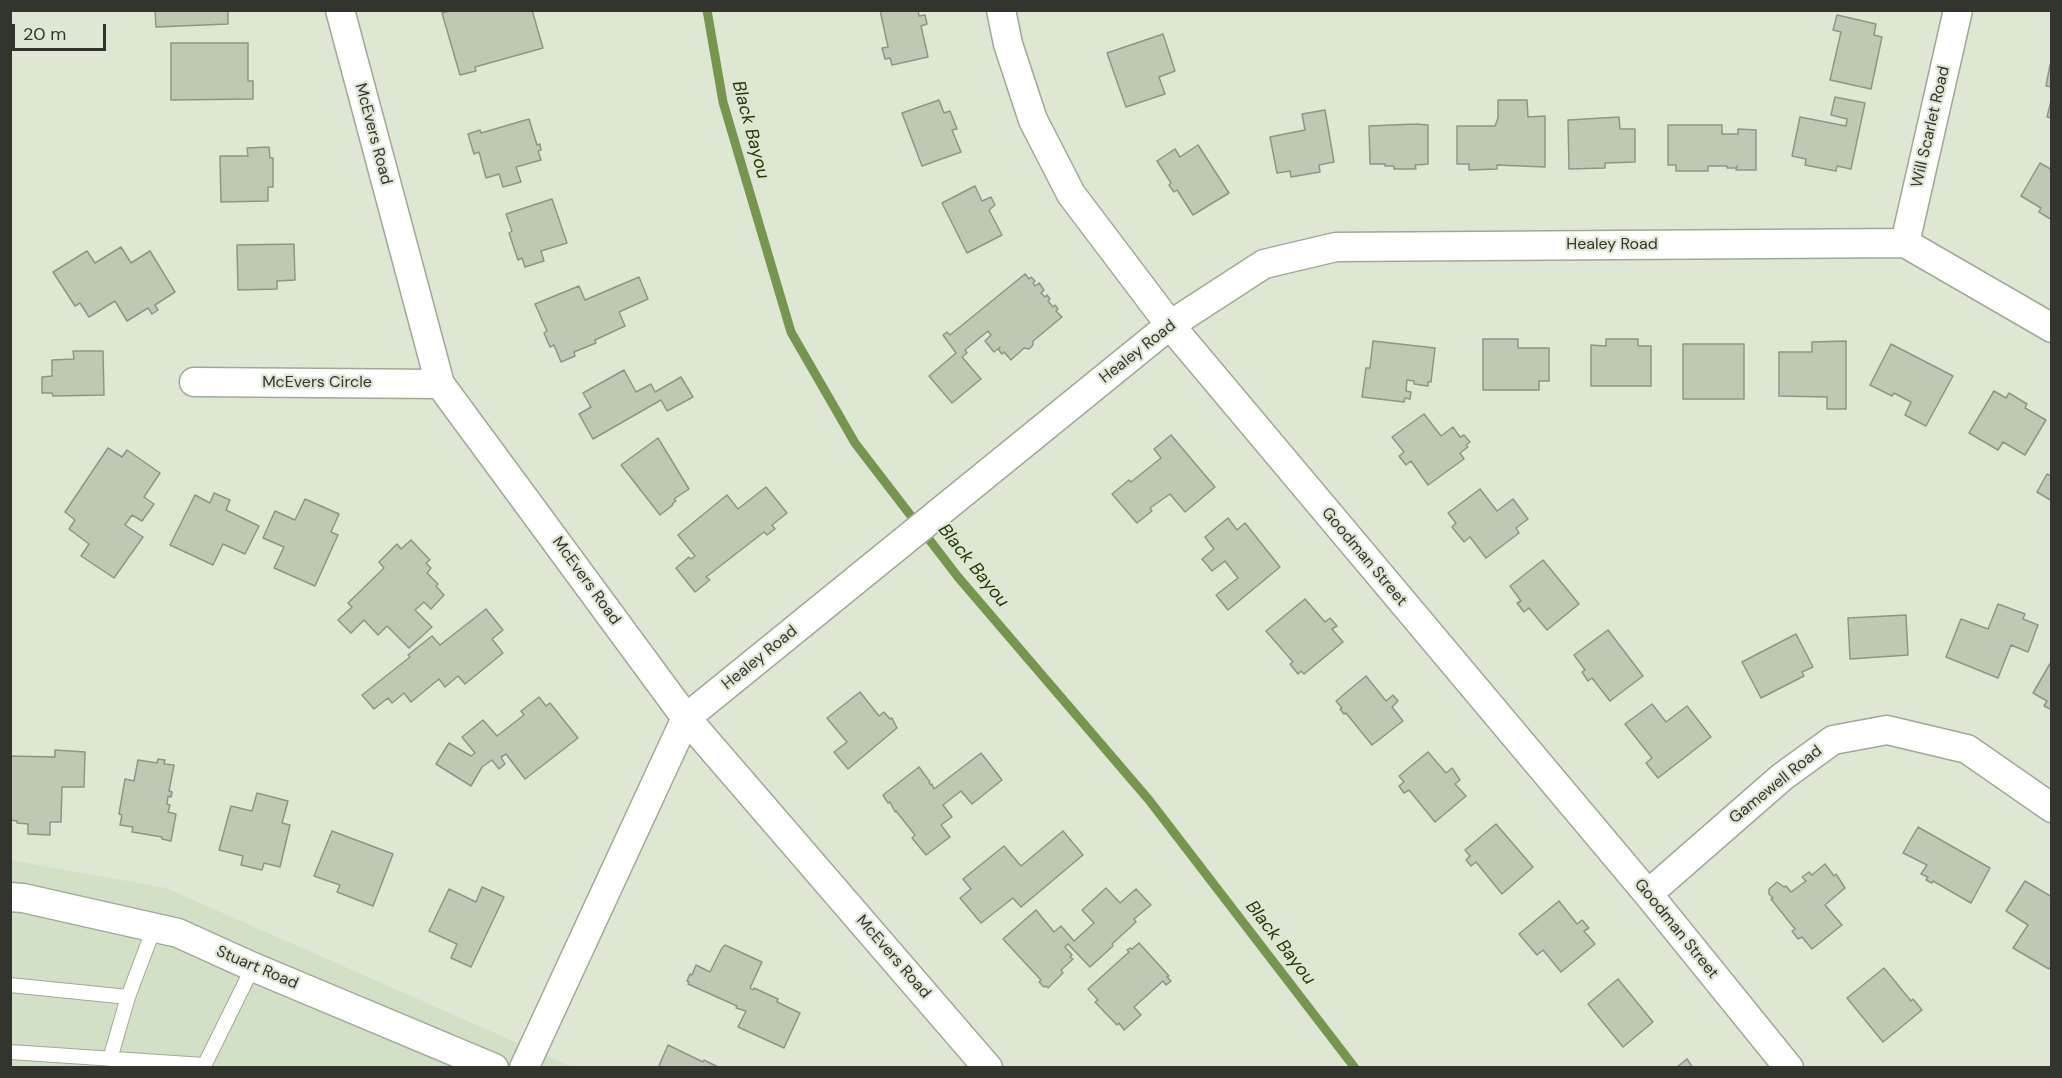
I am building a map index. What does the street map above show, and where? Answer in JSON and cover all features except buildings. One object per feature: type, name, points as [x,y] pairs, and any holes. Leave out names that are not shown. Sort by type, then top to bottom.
[{"type":"street","name":"McEvers Road","points":[[340,10],[440,384],[686,718],[988,1068]]},
{"type":"street","name":"Goodman Street","points":[[1000,10],[1008,44],[1033,120],[1071,194],[1170,325],[1648,894],[1789,1068]]},
{"type":"street","name":"Will Scarlet Road","points":[[1905,243],[1958,10]]},
{"type":"street","name":"Healey Road","points":[[524,1068],[686,718],[1170,325],[1263,264],[1336,247],[1905,243]]},
{"type":"street","points":[[1905,243],[2052,328]]},
{"type":"street","name":"McEvers Circle","points":[[194,382],[440,384]]},
{"type":"street","name":"Gamewell Road","points":[[1648,894],[1782,777],[1833,740],[1887,730],[1966,749],[2052,808]]},
{"type":"street","name":"Stuart Road","points":[[10,897],[23,897],[178,933],[253,967],[494,1068]]},
{"type":"lane","points":[[110,1059],[128,997],[154,928]]},
{"type":"lane","points":[[10,1052],[203,1066],[253,967]]},
{"type":"lane","points":[[10,985],[128,997]]},
{"type":"shaded area","points":[[10,860],[166,888],[572,1067],[11,1067]]},
{"type":"waterway","name":"Black Bayou","points":[[707,10],[723,102],[791,332],[855,443],[958,577],[1149,800],[1355,1068]]}]
